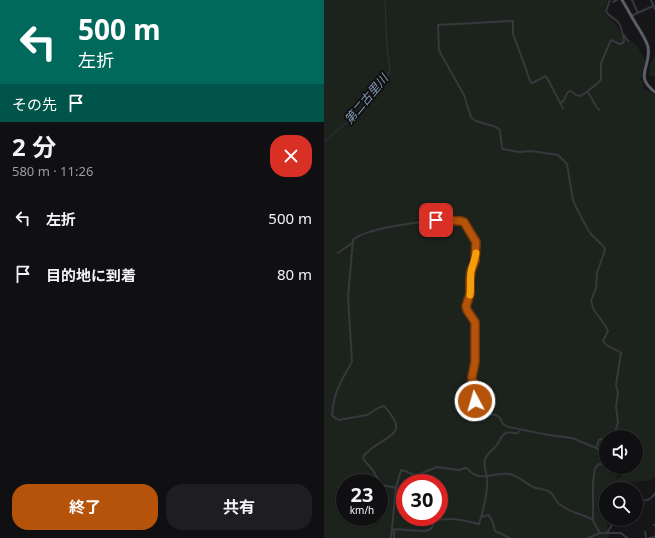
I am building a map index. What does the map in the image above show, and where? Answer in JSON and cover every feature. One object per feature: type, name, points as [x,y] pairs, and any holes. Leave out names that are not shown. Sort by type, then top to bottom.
[{"type":"highway","points":[[622,0],[643,35],[647,45],[648,55],[644,80],[655,92]]},
{"type":"street","points":[[560,103],[564,100],[566,92],[568,91],[580,96],[588,92],[600,80],[601,63],[611,40],[620,44],[624,41],[619,24],[608,16],[606,11],[610,0]]},
{"type":"street","points":[[613,2],[617,0]]},
{"type":"street","points":[[632,0],[638,13]]},
{"type":"street","points":[[651,0],[655,9]]},
{"type":"street","points":[[631,16],[653,6]]},
{"type":"street","points":[[563,108],[546,76],[532,83],[530,81],[512,34],[513,21],[438,25],[441,54],[464,95],[472,117],[500,130],[503,149],[519,152],[531,151],[554,154],[563,159],[567,164],[573,200],[576,207],[587,228],[604,247],[604,255],[597,273],[596,288],[591,301],[597,314],[606,325],[608,331],[603,341],[604,343],[610,348],[621,353],[616,385],[618,393],[616,406],[618,422],[616,430]]},
{"type":"street","points":[[623,35],[628,41]]},
{"type":"street","points":[[588,92],[599,110]]},
{"type":"street","points":[[392,538],[396,488],[381,484],[372,469],[364,460],[363,456],[370,448],[389,437],[395,431],[395,422],[384,406],[367,415],[339,420],[332,415],[335,395],[352,361],[348,297],[352,243],[356,236],[374,230],[436,220],[464,222],[476,242],[475,261],[471,271],[470,294],[466,306],[475,322],[475,362],[472,377],[475,401],[479,410],[482,413],[496,415],[500,418],[503,424],[508,427],[572,438],[599,449]]},
{"type":"street","points":[[338,253],[352,243]]},
{"type":"street","points":[[393,530],[427,531],[432,529],[436,522],[440,520],[459,520],[479,524],[487,487],[484,467],[488,454],[500,441],[501,436],[509,432],[518,432],[520,429]]},
{"type":"street","points":[[596,448],[599,440]]},
{"type":"street","points":[[599,464],[595,468],[592,494],[593,520],[600,533]]},
{"type":"street","points":[[420,474],[438,467],[459,470],[468,468],[474,474],[513,475],[534,488],[546,490],[552,494],[558,503],[565,508],[593,520]]},
{"type":"street","points":[[400,474],[401,470],[412,474]]},
{"type":"street","points":[[643,501],[648,500],[654,496],[655,493]]},
{"type":"street","points":[[481,516],[490,516],[495,532],[510,538]]},
{"type":"street","points":[[607,533],[611,526]]},
{"type":"street","points":[[645,532],[648,538],[655,536]]},
{"type":"street","points":[[588,538],[600,533],[621,533],[627,538]]},
{"type":"shaded area","points":[[324,0],[608,0],[605,13],[617,26],[622,38],[629,39],[637,46],[645,60],[640,80],[643,81],[644,89],[655,95],[655,478],[646,481],[632,482],[599,482],[599,526],[607,526],[609,538],[324,538]]},
{"type":"shaded area","points":[[655,56],[655,77],[649,75],[651,62]]},
{"type":"waterway","name":"第二古里川","points":[[324,142],[353,117],[387,78],[390,68],[387,50],[385,0]]},
{"type":"slow traffic","points":[[470,295],[471,271],[476,253]]},
{"type":"route","points":[[436,220],[464,222],[468,226],[476,242],[475,261],[471,271],[470,294],[466,306],[475,322],[475,362],[472,377],[475,401]]}]
